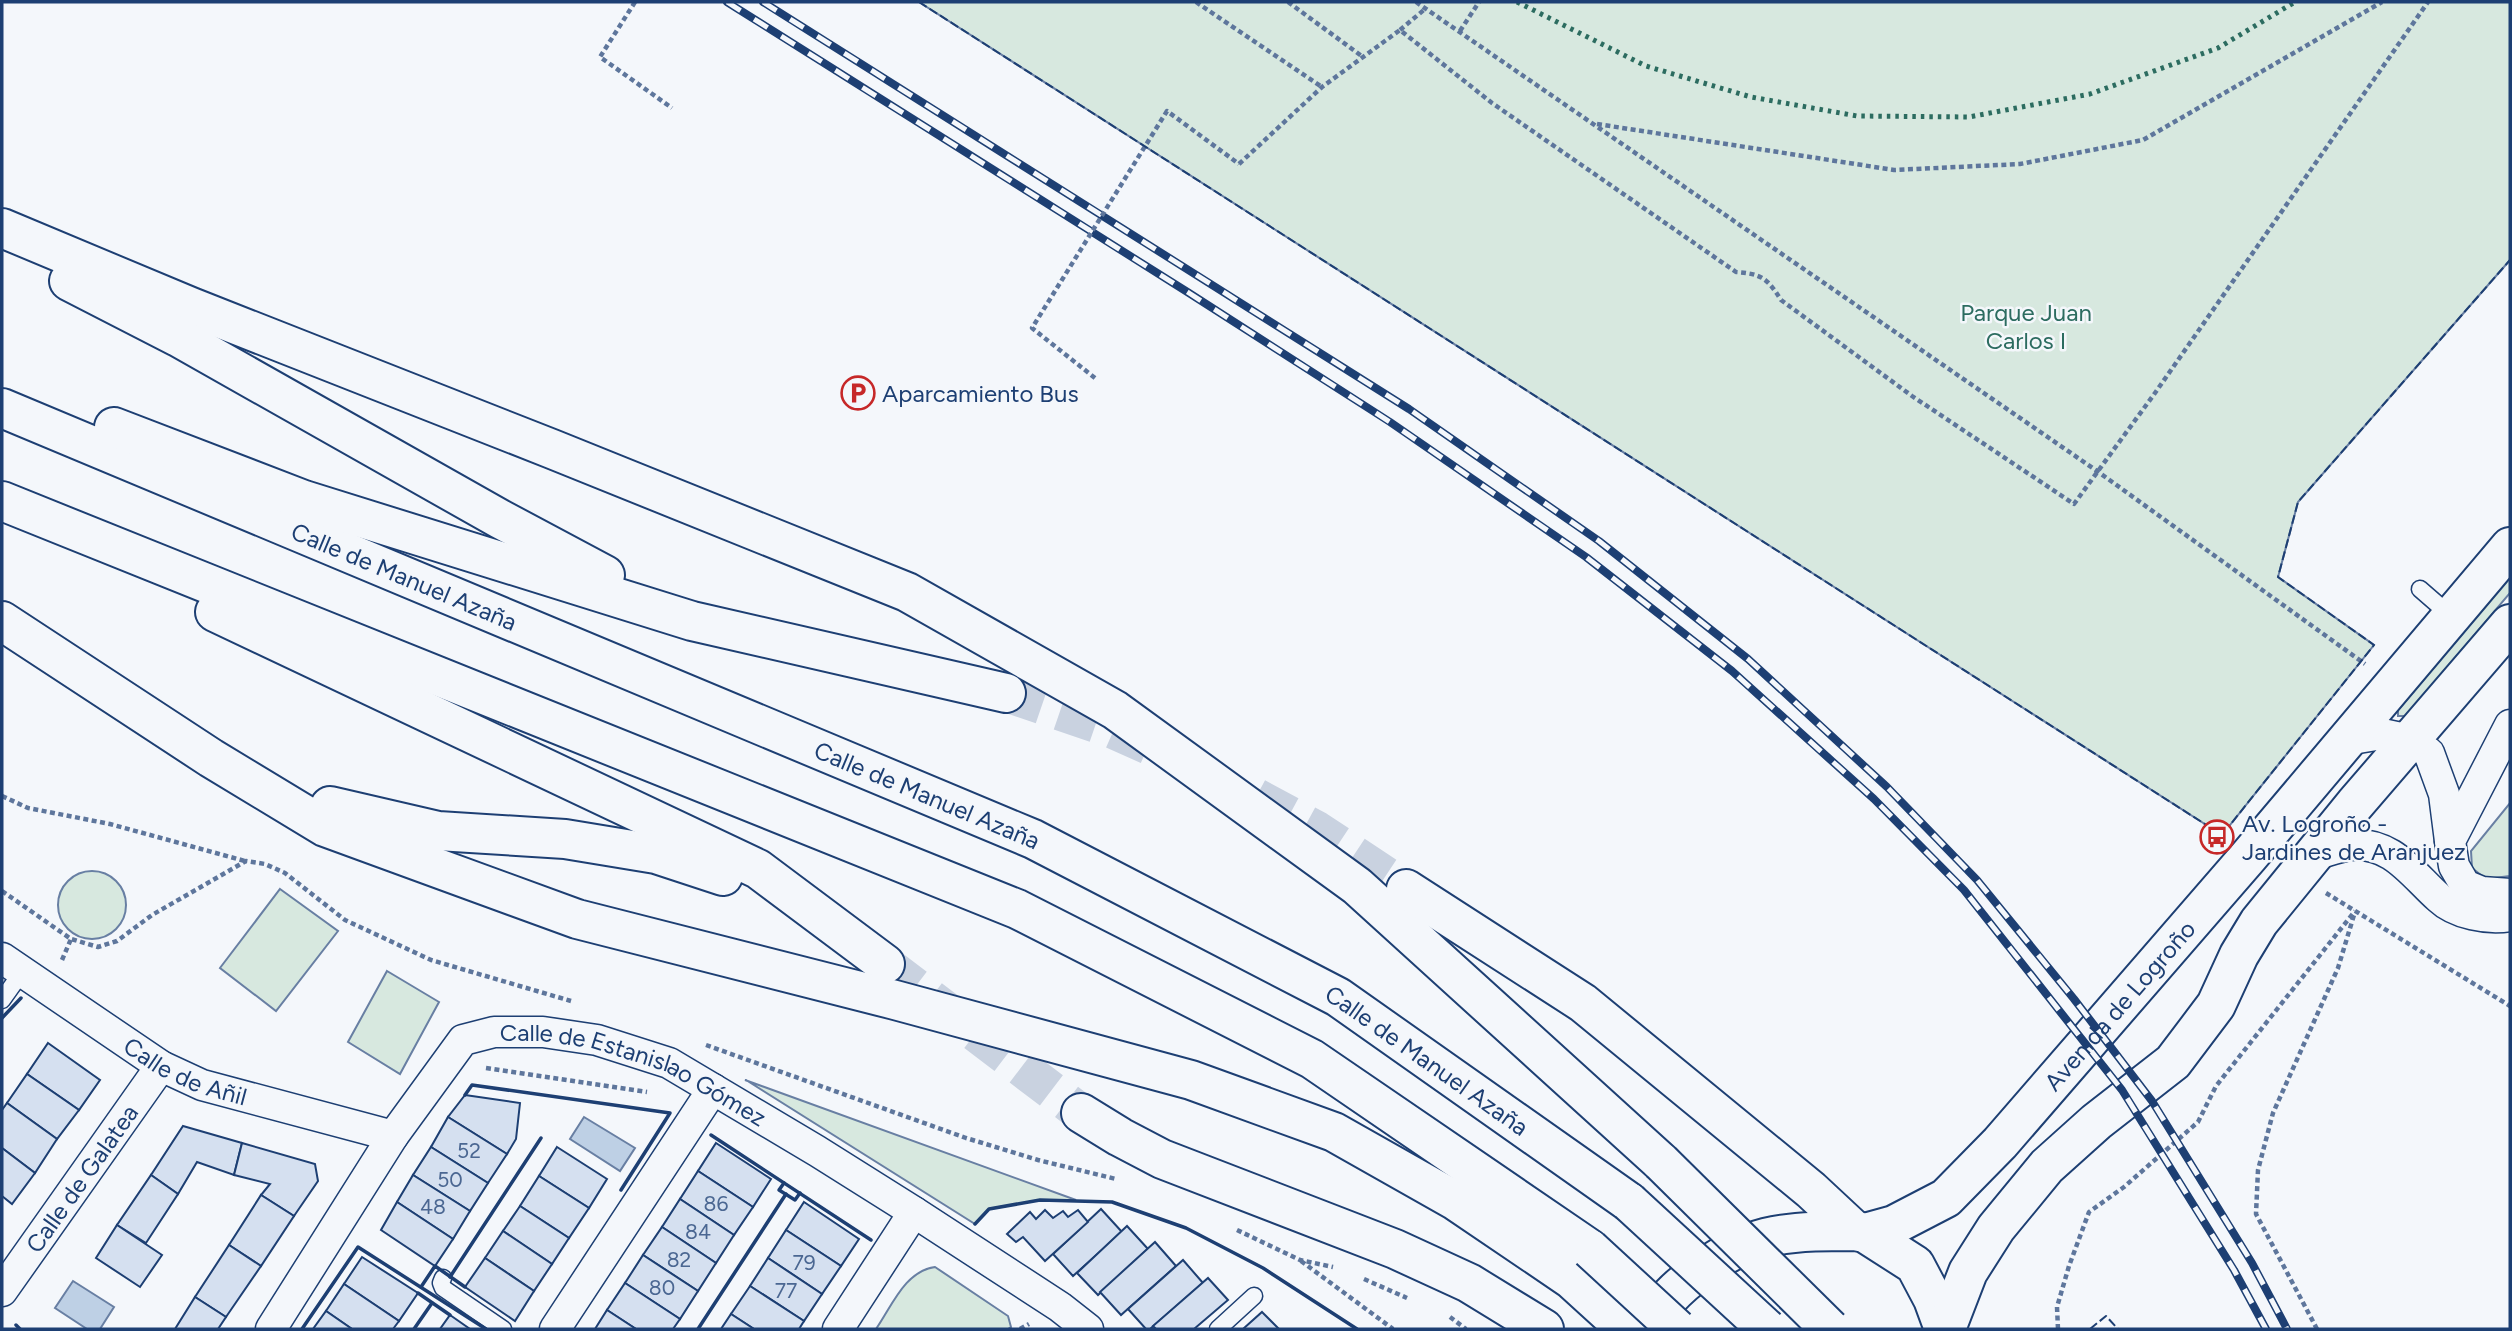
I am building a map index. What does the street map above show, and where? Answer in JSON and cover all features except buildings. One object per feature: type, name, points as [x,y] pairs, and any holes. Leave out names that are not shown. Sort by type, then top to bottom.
[{"type":"main road","points":[[2,228],[191,307],[565,454],[918,598],[1115,710],[1357,886],[1661,1162],[1830,1329]]},
{"type":"main road","points":[[2,245],[178,337],[594,571],[683,607],[692,621]]},
{"type":"main road","points":[[2,384],[304,500],[692,621],[1006,693]]},
{"type":"main road","name":"Calle de Manuel Azaña","points":[[2,408],[1033,839],[1338,997],[1629,1202],[1767,1329]]},
{"type":"main road","points":[[2,501],[1017,909],[1312,1059],[1581,1264],[1676,1329]]},
{"type":"main road","points":[[2,510],[758,869],[885,964]]},
{"type":"main road","name":"Avenida de Logroño","points":[[1648,1329],[1677,1289],[1717,1258],[1772,1236],[1860,1232],[1894,1225],[1946,1198],[2000,1143],[2249,856],[2510,547]]},
{"type":"main road","points":[[2,621],[211,758],[325,827],[577,919],[882,996],[1192,1080],[1334,1132],[1456,1201],[1581,1264],[1626,1329]]},
{"type":"main road","points":[[1945,1329],[1968,1272],[1996,1228],[2047,1166],[2096,1122],[2173,1062],[2216,1005],[2239,955],[2259,922],[2314,870],[2410,740],[2510,624]]},
{"type":"main road","points":[[211,758],[335,808],[438,831],[565,839],[656,854],[751,885],[831,923]]},
{"type":"main road","points":[[1406,889],[1583,1003],[1860,1232],[1915,1265],[1945,1329]]},
{"type":"main road","points":[[1081,1113],[1162,1159],[1408,1254],[1469,1283],[1544,1329]]},
{"type":"street","points":[[2450,841],[2510,725]]},
{"type":"street","points":[[2346,740],[2382,734],[2410,740],[2429,753],[2444,793],[2454,866],[2465,885],[2482,892],[2510,894]]},
{"type":"street","points":[[2314,870],[2351,845],[2381,849],[2406,863],[2441,900],[2450,905],[2467,913],[2510,916]]},
{"type":"street","name":"Calle de Añil","points":[[12,965],[161,1066],[202,1085],[393,1136]]},
{"type":"street","name":"Calle de Estanislao Gómez","points":[[271,1329],[393,1136],[463,1040],[495,1032],[543,1032],[597,1040],[669,1063],[914,1212],[1060,1307],[1088,1329]]},
{"type":"street","name":"Calle de Galatea","points":[[2,1291],[161,1066]]},
{"type":"street","points":[[555,1329],[713,1088]]},
{"type":"street","points":[[838,1329],[914,1212]]},
{"type":"lane","points":[[2420,589],[2451,615]]},
{"type":"lane","points":[[2,1000],[12,965]]},
{"type":"lane","points":[[443,1278],[443,1288],[503,1329]]},
{"type":"lane","points":[[1218,1329],[1254,1296]]},
{"type":"path","points":[[635,2],[600,57],[672,108]]},
{"type":"path","points":[[1196,2],[1322,87]]},
{"type":"path","points":[[1288,2],[1363,57]]},
{"type":"path","points":[[1416,2],[2097,471],[2369,668]]},
{"type":"path","points":[[1460,31],[1479,2]]},
{"type":"path","points":[[1593,123],[1895,170],[2020,164],[2143,140],[2382,2]]},
{"type":"path","points":[[1400,30],[1492,103],[1736,272],[1758,274],[1772,286],[1781,300],[1912,396],[2074,504],[2155,393],[2428,2]]},
{"type":"path","points":[[1095,378],[1032,328],[1167,111],[1239,164],[1322,87],[1425,9]]},
{"type":"path","points":[[2,796],[27,807],[110,824],[246,861]]},
{"type":"path","points":[[2314,870],[2355,911],[2510,1006]]},
{"type":"path","points":[[2058,1329],[2057,1307],[2068,1266],[2089,1212],[2124,1187],[2198,1122],[2217,1086],[2355,911]]},
{"type":"path","points":[[2317,1329],[2256,1214],[2258,1170],[2273,1113],[2338,968],[2355,911]]},
{"type":"path","points":[[480,1067],[659,1094]]},
{"type":"path","points":[[1338,1268],[1300,1260],[1394,1329]]},
{"type":"path","points":[[1362,1278],[1412,1300]]},
{"type":"path","points":[[1448,1316],[1466,1329]]},
{"type":"green space","name":"Parque Juan Carlos I","points":[[919,2],[2510,2],[2510,260],[2298,502],[2278,577],[2374,645],[2222,835]]},
{"type":"green space","points":[[2510,576],[2510,593],[2406,716],[2398,716],[2398,710]]},
{"type":"green space","points":[[2510,803],[2510,876],[2486,879],[2472,868],[2471,851]]},
{"type":"green space","points":[[92,871],[105,874],[116,881],[123,892],[126,905],[123,918],[116,929],[105,936],[92,939],[79,936],[68,929],[61,918],[58,905],[61,892],[68,881],[79,874]]},
{"type":"green space","points":[[280,889],[338,931],[276,1011],[220,968]]},
{"type":"green space","points":[[387,971],[439,1002],[400,1074],[348,1042]]},
{"type":"green space","points":[[747,1081],[1076,1200],[1040,1200],[989,1209],[975,1224]]},
{"type":"green space","points":[[935,1267],[1008,1316],[1011,1327],[876,1329],[907,1282],[915,1275]]},
{"type":"water","points":[[584,1117],[635,1148],[620,1171],[570,1139]]},
{"type":"water","points":[[73,1281],[114,1307],[100,1329],[87,1329],[55,1308]]},
{"type":"tunnel","points":[[1006,693],[1111,729],[1154,748]]},
{"type":"tunnel","points":[[1256,797],[1317,830],[1406,889]]},
{"type":"tunnel","points":[[885,964],[1081,1113]]},
{"type":"railway","points":[[727,2],[1390,422],[1586,557],[1732,671],[1874,799],[1964,890],[2122,1090],[2234,1270],[2266,1329]]},
{"type":"railway","points":[[763,2],[1409,409],[1599,541],[1748,659],[1887,787],[1977,880],[2074,999],[2152,1101],[2252,1263],[2287,1329]]},
{"type":"hedge","points":[[1517,2],[1646,66],[1751,97],[1857,116],[1969,117],[2090,94],[2218,48],[2295,2]]},
{"type":"fence","points":[[919,2],[2222,835],[2374,645],[2278,577],[2298,502],[2510,260]]},
{"type":"fence","points":[[2090,1329],[2106,1316],[2118,1329]]},
{"type":"wall","points":[[2,1018],[21,998]]},
{"type":"wall","points":[[465,1095],[472,1085],[670,1113],[621,1190]]},
{"type":"wall","points":[[711,1135],[871,1240]]},
{"type":"wall","points":[[450,1277],[541,1138]]},
{"type":"wall","points":[[784,1183],[779,1190],[795,1200],[800,1193]]},
{"type":"wall","points":[[698,1329],[786,1194]]},
{"type":"wall","points":[[975,1224],[989,1209],[1040,1200],[1112,1202],[1186,1228],[1263,1268],[1357,1329]]},
{"type":"wall","points":[[302,1329],[358,1247],[486,1329]]},
{"type":"wall","points":[[421,1287],[435,1266],[465,1287]]},
{"type":"wall","points":[[418,1293],[450,1315]]},
{"type":"wall","points":[[414,1329],[432,1303]]},
{"type":"wall","points":[[16,1325],[20,1329]]},
{"type":"place","name":"Aparcamiento Bus","points":[[858,393]]},
{"type":"place","name":"Av. Logroño - Jardines de Aranjuez","points":[[2217,837]]}]
